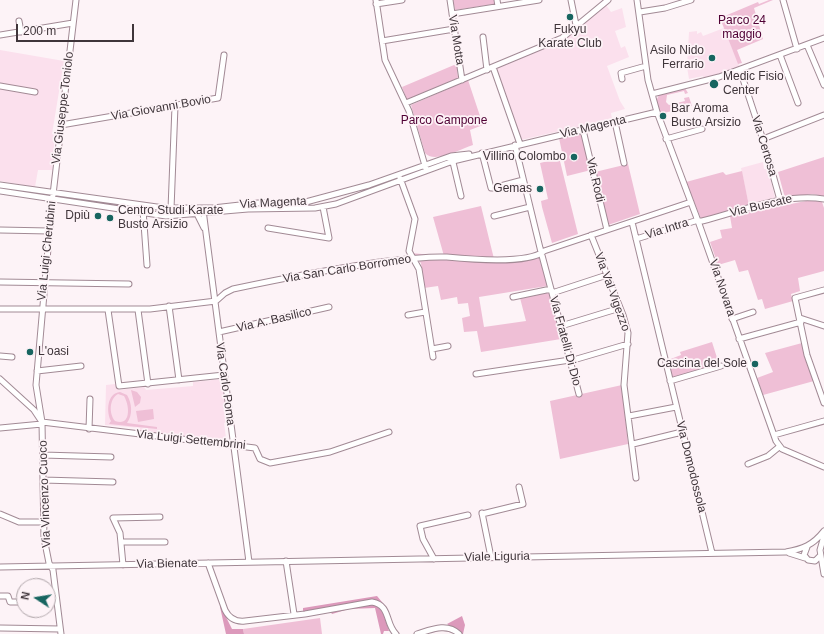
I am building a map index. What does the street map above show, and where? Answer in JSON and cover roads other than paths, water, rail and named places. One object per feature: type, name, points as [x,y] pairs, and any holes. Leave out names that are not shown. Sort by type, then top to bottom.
[{"type":"street","name":"Via Giuseppe Toniolo","points":[[53,196],[76,0]]},
{"type":"street","points":[[402,0],[376,2],[386,62],[406,103],[426,168]]},
{"type":"street","name":"Via Motta","points":[[450,0],[462,80]]},
{"type":"street","points":[[497,0],[498,6]]},
{"type":"street","points":[[452,14],[540,0]]},
{"type":"street","points":[[571,0],[576,25]]},
{"type":"street","points":[[406,103],[562,38],[608,0]]},
{"type":"street","name":"Via Novara","points":[[637,0],[640,12],[646,66],[656,112],[698,220],[739,340],[774,435],[780,447]]},
{"type":"street","points":[[640,12],[665,8],[691,0]]},
{"type":"street","points":[[783,0],[797,48]]},
{"type":"street","points":[[19,21],[21,32]]},
{"type":"street","points":[[0,35],[73,23]]},
{"type":"street","points":[[382,41],[454,29]]},
{"type":"street","points":[[483,36],[487,70]]},
{"type":"street","points":[[652,94],[719,77],[824,38]]},
{"type":"street","points":[[807,45],[824,85]]},
{"type":"street","name":"Via Giovanni Bovio","points":[[61,125],[219,97],[224,55]]},
{"type":"street","points":[[780,55],[798,103]]},
{"type":"street","points":[[622,78],[621,73],[646,66]]},
{"type":"street","name":"Via Fratelli Di Dio","points":[[494,67],[518,145],[523,180],[579,394]]},
{"type":"street","name":"Via Certosa","points":[[740,70],[763,139],[780,200]]},
{"type":"street","points":[[0,86],[35,92]]},
{"type":"street","points":[[171,208],[174,106]]},
{"type":"street","name":"Via Magenta","points":[[0,185],[143,213],[166,216],[253,203],[323,207],[452,158],[475,155],[656,112]]},
{"type":"street","points":[[763,139],[824,116]]},
{"type":"street","points":[[615,122],[624,163]]},
{"type":"street","points":[[666,138],[702,129]]},
{"type":"street","name":"Via Rodi","points":[[583,130],[607,230]]},
{"type":"street","points":[[482,153],[492,188],[523,180]]},
{"type":"street","points":[[452,158],[461,196]]},
{"type":"street","points":[[400,177],[414,219],[409,248],[419,270],[433,357]]},
{"type":"street","name":"Via Magenta","points":[[302,206],[400,177]]},
{"type":"street","name":"Via Magenta","points":[[0,191],[200,211]]},
{"type":"street","name":"Via Luigi Cherubini","points":[[37,371],[53,196]]},
{"type":"street","name":"Via Buscate","points":[[698,220],[780,200],[809,197],[824,199]]},
{"type":"street","name":"Via San Carlo Borromeo","points":[[0,309],[138,310],[214,302],[233,289],[334,269],[413,259],[444,257],[498,261],[542,253],[691,202]]},
{"type":"street","points":[[144,206],[143,213],[147,265]]},
{"type":"street","name":"Via Magenta","points":[[268,228],[329,238],[323,207]]},
{"type":"street","points":[[494,216],[530,207]]},
{"type":"street","name":"Via Carlo Poma","points":[[200,211],[205,231],[249,562]]},
{"type":"street","name":"Via Intra","points":[[636,239],[698,220]]},
{"type":"street","name":"Via Domodossola","points":[[632,222],[712,553]]},
{"type":"street","points":[[0,230],[49,230]]},
{"type":"street","name":"Via Val Vigezzo","points":[[591,235],[628,331],[624,376],[636,478]]},
{"type":"street","points":[[552,291],[607,275]]},
{"type":"street","points":[[0,282],[129,284]]},
{"type":"street","points":[[824,290],[795,298],[808,355],[824,403]]},
{"type":"street","name":"Via Fratelli Di Dio","points":[[513,297],[552,291]]},
{"type":"street","points":[[169,306],[179,380]]},
{"type":"street","name":"Via A. Basilico","points":[[219,332],[329,307]]},
{"type":"street","points":[[561,326],[620,308]]},
{"type":"street","points":[[108,310],[119,386],[224,375]]},
{"type":"street","points":[[138,310],[148,384]]},
{"type":"street","points":[[408,315],[426,312]]},
{"type":"street","points":[[732,319],[753,312]]},
{"type":"street","points":[[739,340],[805,318],[824,326]]},
{"type":"street","points":[[476,374],[570,360],[628,344]]},
{"type":"street","points":[[432,348],[448,346]]},
{"type":"street","points":[[0,356],[12,357]]},
{"type":"street","points":[[37,371],[81,366]]},
{"type":"street","points":[[670,381],[721,366]]},
{"type":"street","name":"Via Vincenzo Cuoco","points":[[37,371],[36,395],[42,424],[44,542],[50,566],[53,570],[60,631]]},
{"type":"street","points":[[0,379],[26,403],[42,424]]},
{"type":"street","points":[[26,403],[34,400],[36,395]]},
{"type":"street","points":[[89,429],[90,398]]},
{"type":"street","points":[[629,416],[676,407]]},
{"type":"street","points":[[774,435],[824,421]]},
{"type":"street","name":"Via Luigi Settembrini","points":[[0,428],[42,424],[234,444],[255,448],[260,459],[270,463],[330,452],[389,432]]},
{"type":"street","points":[[632,444],[682,432]]},
{"type":"street","points":[[748,464],[768,456],[780,447],[824,467]]},
{"type":"street","points":[[43,455],[111,457]]},
{"type":"street","points":[[814,462],[824,462]]},
{"type":"street","points":[[43,480],[113,482]]},
{"type":"street","points":[[491,557],[482,514],[522,504],[519,487]]},
{"type":"street","points":[[1,515],[19,522],[44,522]]},
{"type":"street","points":[[434,559],[423,540],[420,526],[468,515]]},
{"type":"street","points":[[123,565],[119,530],[113,518],[160,517]]},
{"type":"street","points":[[824,530],[818,539],[804,552],[808,560],[824,575]]},
{"type":"street","points":[[808,560],[817,560],[824,536]]},
{"type":"street","points":[[121,542],[165,542]]},
{"type":"street","points":[[808,547],[816,546],[820,553],[824,575]]},
{"type":"street","name":"Viale Liguria","points":[[208,563],[786,552],[808,547]]},
{"type":"street","name":"Viale Liguria","points":[[786,552],[808,560]]},
{"type":"street","points":[[286,561],[294,614]]},
{"type":"street","name":"Via Bienate","points":[[0,567],[208,563],[225,610],[233,619],[243,622],[294,614],[305,614],[364,603],[374,603],[385,609],[391,627],[396,634]]},
{"type":"street","points":[[0,596],[8,596],[10,602],[16,602]]},
{"type":"street","points":[[417,634],[445,627],[454,630],[459,634]]},
{"type":"street","points":[[0,628],[60,631]]},
{"type":"place","name":"Fukyu Karate Club","points":[[570,17]]},
{"type":"place","name":"Asilo Nido Ferrario","points":[[712,58]]},
{"type":"place","name":"Medic Fisio Center","points":[[714,84]]},
{"type":"place","name":"Bar Aroma Busto Arsizio","points":[[663,116]]},
{"type":"place","name":"Villino Colombo","points":[[574,157]]},
{"type":"place","name":"Gemas","points":[[540,189]]},
{"type":"place","name":"Dpiù","points":[[98,216]]},
{"type":"place","name":"Centro Studi Karate Busto Arsizio","points":[[110,218]]},
{"type":"place","name":"L'oasi","points":[[30,352]]},
{"type":"place","name":"Cascina del Sole","points":[[755,364]]},
{"type":"park label","name":"Parco 24 maggio","points":[[742,28]]},
{"type":"park label","name":"Parco Campone","points":[[444,121]]}]
